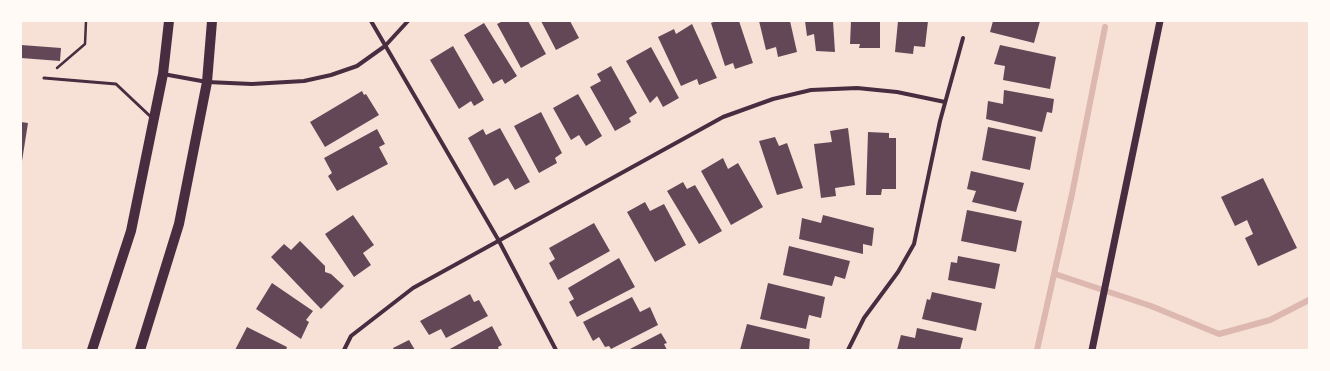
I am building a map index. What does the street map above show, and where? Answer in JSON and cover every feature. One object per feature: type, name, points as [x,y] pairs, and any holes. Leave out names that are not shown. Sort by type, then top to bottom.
[{"type":"main road","points":[[92,350],[131,231],[163,74],[169,21]]},
{"type":"main road","points":[[140,350],[179,224],[207,82],[212,21]]},
{"type":"street","points":[[370,21],[499,241],[556,350]]},
{"type":"street","points":[[163,74],[207,82],[252,84],[304,81],[331,75],[357,66],[385,46],[408,21]]},
{"type":"street","points":[[1092,350],[1160,21]]},
{"type":"street","points":[[848,350],[864,318],[898,272],[914,244],[945,102],[963,38]]},
{"type":"street","points":[[344,350],[351,336],[413,288],[723,117],[773,99],[811,90],[857,88],[897,92],[945,102]]},
{"type":"lane","points":[[44,78],[116,84],[154,120]]},
{"type":"path","points":[[44,78],[85,44],[86,21]]},
{"type":"building","points":[[503,21],[528,21],[546,54],[521,68],[497,24]]},
{"type":"building","points":[[541,21],[570,21],[579,38],[556,50]]},
{"type":"building","points":[[716,21],[739,21],[753,63],[735,69],[733,63],[725,66],[711,23]]},
{"type":"building","points":[[759,21],[790,21],[797,52],[778,57],[776,47],[766,50]]},
{"type":"building","points":[[805,21],[833,21],[835,52],[816,51],[814,34],[807,36]]},
{"type":"building","points":[[851,21],[880,21],[880,48],[859,48],[860,44],[850,44]]},
{"type":"building","points":[[898,21],[928,21],[925,47],[914,46],[913,54],[895,52]]},
{"type":"building","points":[[993,21],[1040,21],[1034,43],[990,32]]},
{"type":"building","points":[[484,23],[517,76],[505,84],[502,79],[493,84],[464,35]]},
{"type":"building","points":[[692,24],[717,78],[699,85],[697,79],[681,86],[658,37],[674,29],[676,34]]},
{"type":"building","points":[[21,45],[61,48],[60,61],[21,58]]},
{"type":"building","points":[[1000,45],[1056,57],[1050,89],[1003,80],[1005,66],[994,64]]},
{"type":"building","points":[[453,46],[484,100],[474,106],[471,101],[459,109],[430,60]]},
{"type":"building","points":[[651,47],[679,98],[663,107],[657,96],[650,103],[626,61]]},
{"type":"building","points":[[611,66],[637,113],[629,118],[631,122],[615,131],[590,87],[601,81],[597,74]]},
{"type":"building","points":[[1004,90],[1054,99],[1052,113],[1047,112],[1042,132],[986,119],[988,101],[1003,104]]},
{"type":"building","points":[[362,91],[364,95],[366,94],[379,115],[325,147],[310,122]]},
{"type":"building","points":[[578,94],[602,136],[586,146],[579,135],[571,140],[553,108]]},
{"type":"building","points":[[541,112],[562,153],[555,158],[557,163],[539,173],[514,126]]},
{"type":"building","points":[[21,122],[28,123],[22,161],[21,161]]},
{"type":"building","points":[[988,127],[1036,137],[1030,170],[982,160]]},
{"type":"building","points":[[500,128],[530,182],[515,190],[508,178],[494,186],[468,138],[483,129],[486,135]]},
{"type":"building","points":[[848,128],[855,185],[835,188],[836,196],[821,198],[814,144],[832,142],[830,131]]},
{"type":"building","points":[[377,129],[385,144],[379,147],[388,164],[337,191],[328,176],[332,173],[324,158]]},
{"type":"building","points":[[868,132],[889,133],[889,138],[896,138],[896,189],[882,189],[881,195],[866,195]]},
{"type":"building","points":[[775,137],[779,146],[787,143],[803,188],[777,195],[759,141]]},
{"type":"building","points":[[723,158],[728,169],[738,163],[763,207],[731,225],[701,171]]},
{"type":"building","points":[[971,171],[1024,183],[1016,212],[972,202],[976,191],[967,189]]},
{"type":"building","points":[[1263,178],[1297,248],[1258,266],[1245,238],[1253,234],[1247,220],[1235,226],[1221,197]]},
{"type":"building","points":[[683,182],[687,189],[695,185],[722,231],[699,244],[667,191]]},
{"type":"building","points":[[645,202],[650,211],[664,204],[686,245],[655,262],[627,212]]},
{"type":"building","points":[[967,210],[1022,221],[1016,252],[961,241]]},
{"type":"building","points":[[353,215],[374,245],[363,253],[371,265],[354,277],[325,234]]},
{"type":"building","points":[[823,215],[874,228],[872,246],[863,244],[863,254],[799,239],[802,218],[821,223]]},
{"type":"building","points":[[594,223],[610,251],[558,280],[549,263],[555,259],[549,248]]},
{"type":"building","points":[[300,241],[325,266],[325,272],[331,274],[344,286],[321,309],[271,257],[284,244],[291,250]]},
{"type":"building","points":[[789,246],[850,261],[845,279],[835,276],[832,286],[783,275]]},
{"type":"building","points":[[958,256],[1000,264],[995,289],[948,280],[951,262],[957,263]]},
{"type":"building","points":[[619,258],[635,287],[577,317],[569,302],[574,299],[568,288]]},
{"type":"building","points":[[272,283],[313,311],[306,320],[309,322],[301,339],[256,309]]},
{"type":"building","points":[[768,283],[825,297],[821,318],[809,315],[806,329],[760,319]]},
{"type":"building","points":[[932,292],[982,303],[976,331],[922,319],[927,299],[930,300]]},
{"type":"building","points":[[470,294],[474,302],[479,300],[488,316],[446,338],[441,329],[429,335],[420,321]]},
{"type":"building","points":[[632,297],[640,312],[650,307],[658,325],[611,349],[609,346],[605,347],[599,337],[593,341],[583,322]]},
{"type":"building","points":[[747,324],[810,339],[809,350],[740,350]]},
{"type":"building","points":[[492,326],[502,345],[498,347],[499,350],[448,350]]},
{"type":"building","points":[[247,327],[287,347],[286,350],[235,350]]},
{"type":"building","points":[[917,328],[963,338],[960,350],[897,350],[901,335],[915,338]]},
{"type":"building","points":[[661,333],[667,343],[664,344],[667,350],[628,350]]},
{"type":"building","points":[[409,340],[415,350],[394,350],[393,348]]},
{"type":"waterway","points":[[1037,350],[1072,194],[1105,27]]},
{"type":"waterway","points":[[1055,274],[1151,306],[1219,334],[1270,320],[1309,300]]}]
